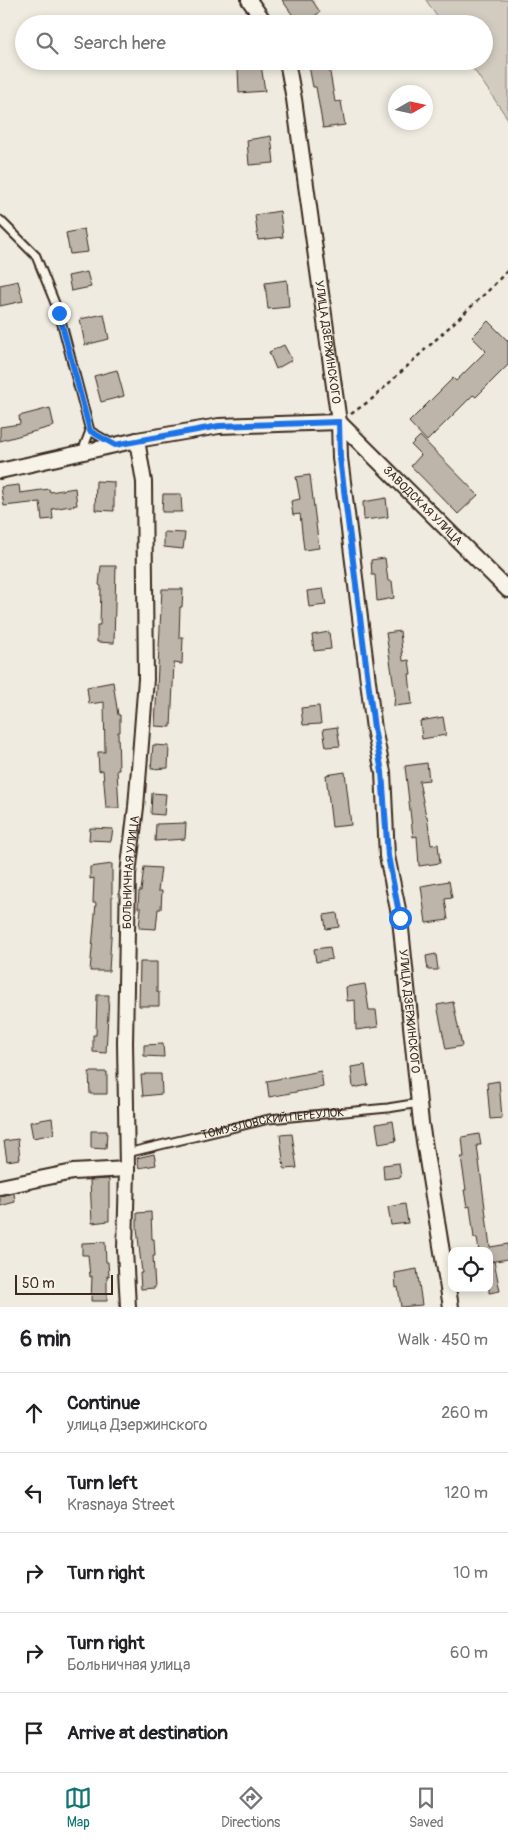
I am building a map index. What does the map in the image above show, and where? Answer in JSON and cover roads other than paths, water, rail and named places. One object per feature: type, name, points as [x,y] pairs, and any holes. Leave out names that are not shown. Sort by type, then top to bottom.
[{"type":"street","points":[[249,0],[260,15]]},
{"type":"street","name":"УЛИЦА ДЗЕРЖИНСКОГО","points":[[289,70],[339,422],[340,458],[374,728],[382,772],[388,856],[400,918],[419,1103],[451,1307]]},
{"type":"street","points":[[0,471],[137,440],[219,426],[339,422]]},
{"type":"street","name":"ЗАВОДСКАЯ УЛИЦА","points":[[339,422],[508,590]]},
{"type":"street","name":"БОЛЬНИЧНАЯ УЛИЦА","points":[[128,1307],[125,1250],[127,1153],[125,1044],[128,874],[136,807],[146,679],[144,482],[137,440]]},
{"type":"street","points":[[0,1187],[72,1172],[127,1169]]},
{"type":"lane","points":[[0,220],[36,256],[59,313],[90,431],[82,452]]},
{"type":"lane","points":[[90,431],[115,445]]},
{"type":"lane","name":"ТОМУЗЛОВСКИЙ ПЕРЕУЛОК","points":[[127,1153],[269,1120],[419,1103]]}]
